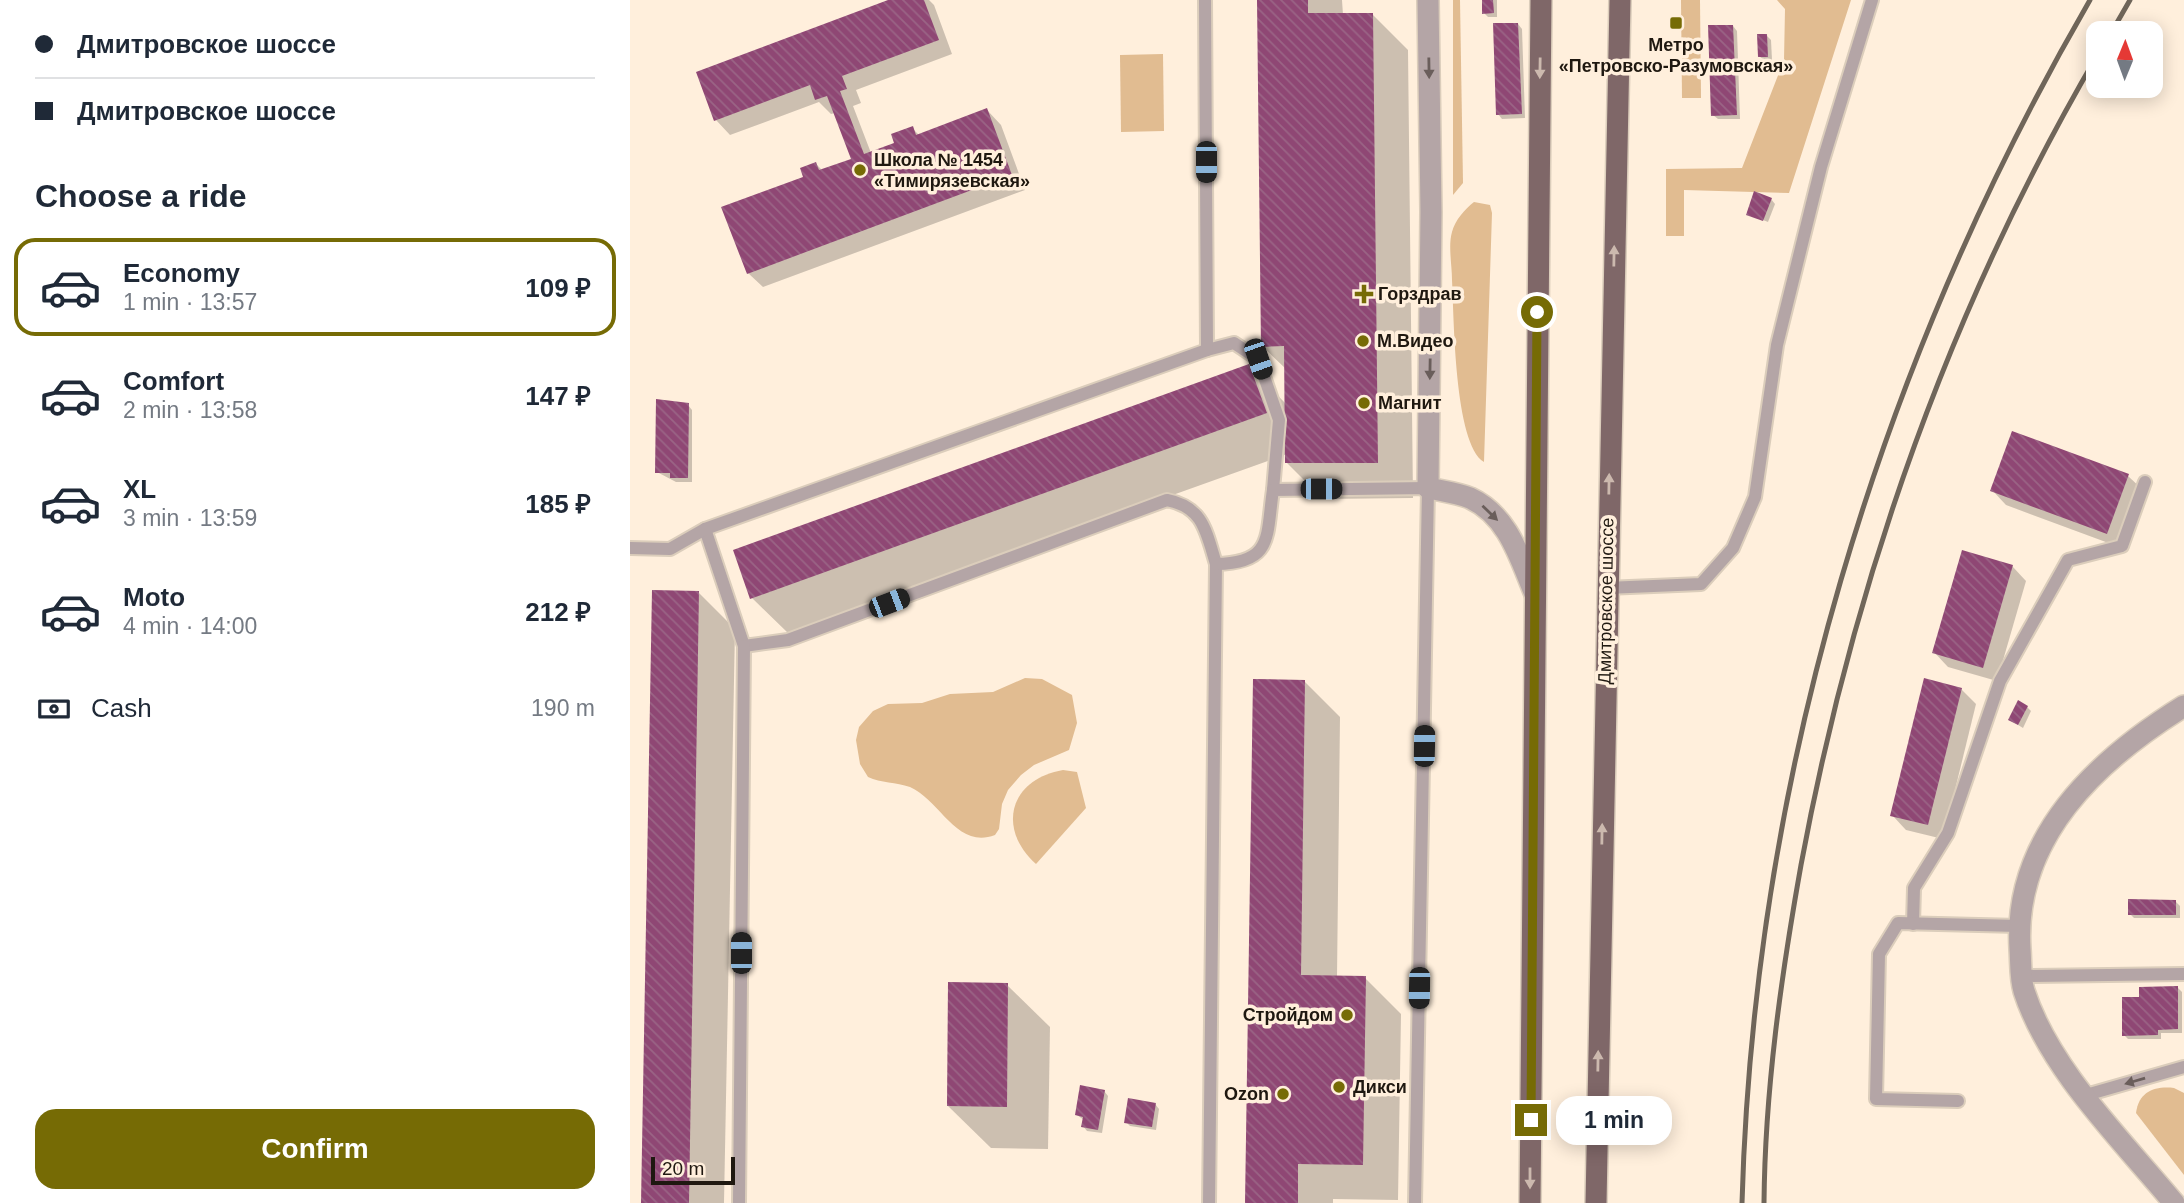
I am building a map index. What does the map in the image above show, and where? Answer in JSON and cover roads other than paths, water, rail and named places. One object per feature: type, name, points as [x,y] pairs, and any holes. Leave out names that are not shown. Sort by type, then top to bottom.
[{"type":"main road","points":[[1530,1203],[1541,0]]},
{"type":"main road","name":"Дмитровское шоссе","points":[[1596,1203],[1606,588],[1620,0]]},
{"type":"street","points":[[1428,0],[1431,212],[1428,488],[1469,497],[1488,508],[1511,535],[1535,594]]},
{"type":"street","points":[[2174,1203],[2060,1063],[2041,1029],[2024,990],[2021,976],[2020,926],[2030,872],[2050,828],[2078,789],[2109,759],[2184,706]]},
{"type":"lane","points":[[1205,0],[1207,350]]},
{"type":"lane","points":[[1606,588],[1701,584],[1733,548],[1755,497],[1777,345],[1821,167],[1872,0]]},
{"type":"lane","points":[[630,548],[670,549],[705,529],[1207,350],[1234,343],[1258,359],[1279,420],[1266,540],[1259,554],[1239,564],[1216,564]]},
{"type":"lane","points":[[1913,924],[1914,888],[1948,833],[2000,681],[2068,560],[2122,546],[2146,482]]},
{"type":"lane","points":[[1273,489],[1428,488],[1415,1203]]},
{"type":"lane","points":[[744,646],[788,640],[1167,500],[1186,504],[1197,514],[1216,564],[1209,1203]]},
{"type":"lane","points":[[705,529],[744,646],[739,1203]]},
{"type":"lane","points":[[1958,1101],[1876,1099],[1879,954],[1898,923],[2020,926]]},
{"type":"lane","points":[[2021,976],[2184,974]]},
{"type":"lane","points":[[2086,1095],[2184,1067]]},
{"type":"railway","points":[[1742,1203],[1752,1045],[1772,888],[1801,733],[1841,580],[1890,430],[1948,283],[2015,139],[2090,0]]},
{"type":"railway","points":[[2118,21],[2130,0]]},
{"type":"railway","points":[[1764,1203],[1767,1118],[1787,949],[1823,759],[1849,653],[1914,447],[1953,346],[2045,149],[2086,76]]},
{"type":"place","name":"Метро «Петровско-Разумовская»","points":[[1676,23]]},
{"type":"place","name":"Школа № 1454 «Тимирязевская»","points":[[860,170]]},
{"type":"place","name":"Горздрав","points":[[1364,294]]},
{"type":"place","name":"М.Видео","points":[[1363,341]]},
{"type":"place","name":"Магнит","points":[[1364,403]]},
{"type":"place","name":"Стройдом","points":[[1347,1015]]},
{"type":"place","name":"Дикси","points":[[1339,1087]]},
{"type":"place","name":"Ozon","points":[[1283,1094]]}]
